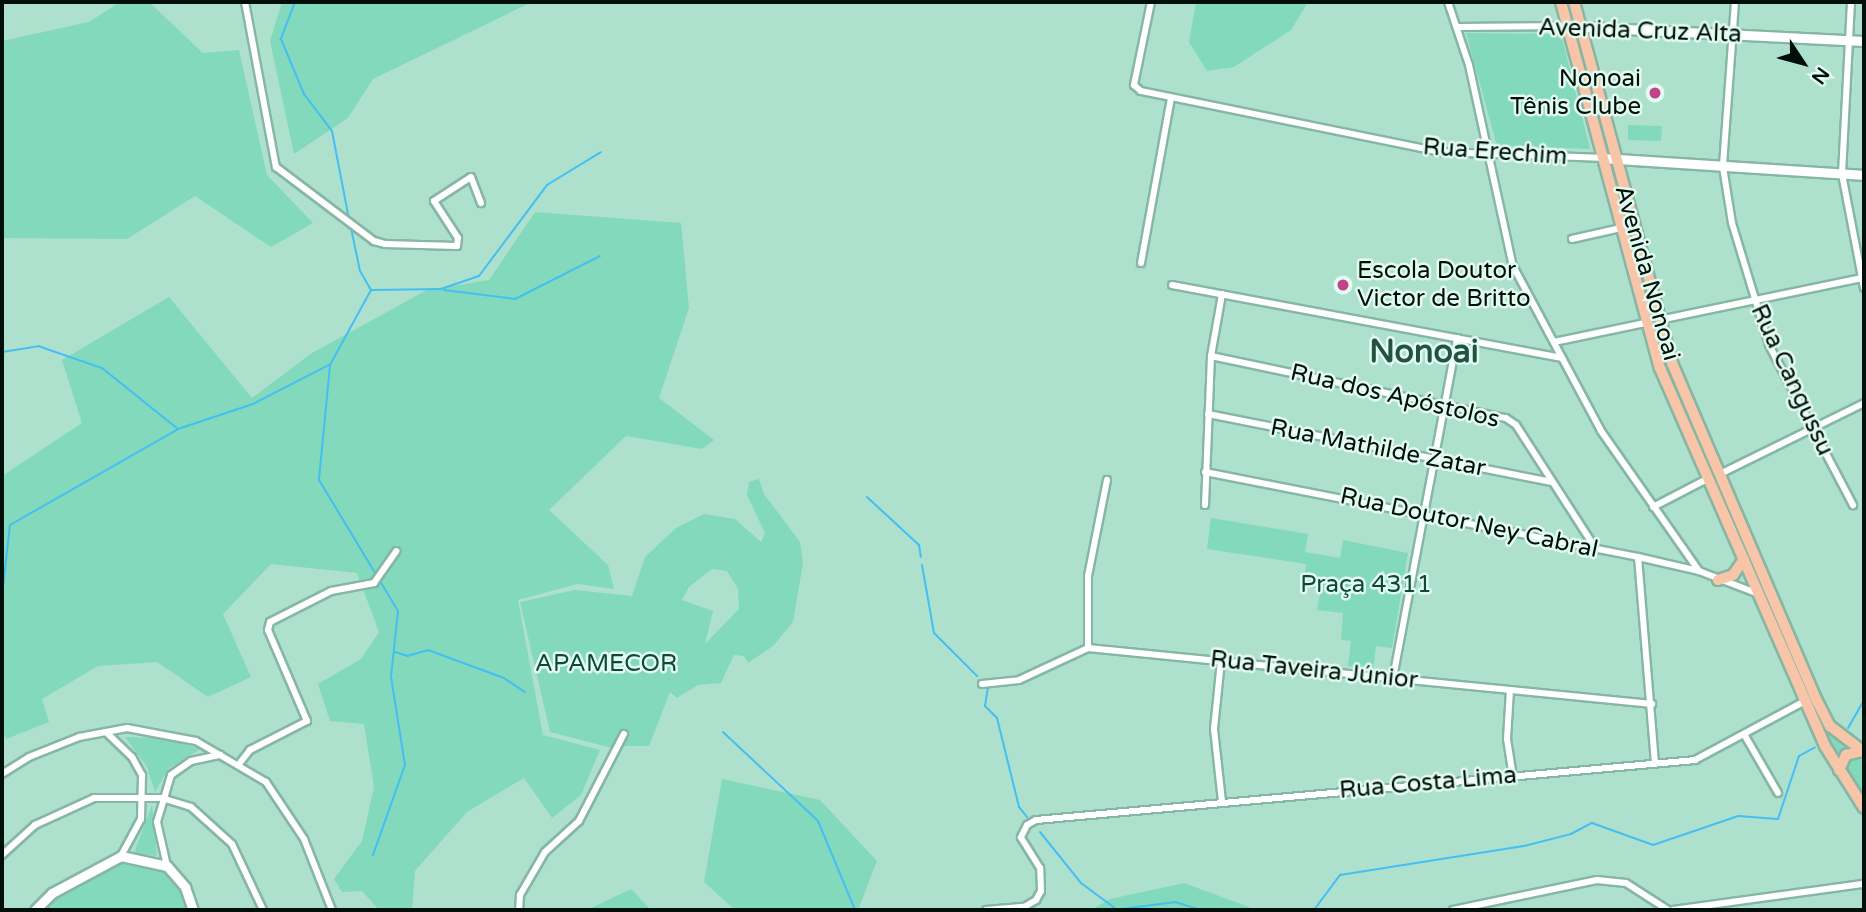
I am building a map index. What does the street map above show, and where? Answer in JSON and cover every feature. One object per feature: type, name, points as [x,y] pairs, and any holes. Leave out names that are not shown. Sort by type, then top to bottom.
[{"type":"main road","name":"Avenida Nonoai","points":[[1561,2],[1645,323],[1805,701],[1839,770],[1864,808]]},
{"type":"main road","name":"Avenida Nonoai","points":[[1574,2],[1657,320],[1779,613],[1830,726],[1863,752]]},
{"type":"main road","points":[[1718,580],[1733,575],[1744,559]]},
{"type":"main road","points":[[1761,599],[1779,613]]},
{"type":"main road","points":[[1839,770],[1846,755],[1863,752]]},
{"type":"street","points":[[246,2],[276,167],[374,242],[451,248],[459,243],[458,238],[434,201],[471,177],[481,203]]},
{"type":"street","name":"Rua Erechim","points":[[1150,2],[1134,85],[1171,98],[1441,152],[1603,158],[1864,175]]},
{"type":"street","points":[[1448,2],[1458,27],[1490,155],[1513,267],[1601,431],[1699,571]]},
{"type":"street","name":"Rua Cangussu","points":[[1735,2],[1723,167],[1732,223],[1753,301],[1769,345],[1853,505]]},
{"type":"street","points":[[1851,2],[1842,174],[1864,288]]},
{"type":"street","name":"Avenida Cruz Alta","points":[[1458,27],[1567,26],[1864,41]]},
{"type":"street","points":[[1141,263],[1171,98]]},
{"type":"street","points":[[1572,239],[1621,228]]},
{"type":"street","points":[[1657,320],[1861,278]]},
{"type":"street","points":[[1172,285],[1562,358]]},
{"type":"street","points":[[1205,505],[1210,356],[1222,294]]},
{"type":"street","points":[[1554,342],[1645,323]]},
{"type":"street","points":[[1393,678],[1420,514],[1457,338]]},
{"type":"street","name":"Rua dos Apóstolos","points":[[1210,356],[1506,418],[1516,425],[1550,482],[1597,549]]},
{"type":"street","points":[[1720,474],[1864,403]]},
{"type":"street","name":"Rua Mathilde Zatar","points":[[1208,414],[1550,482]]},
{"type":"street","name":"Rua Doutor Ney Cabral","points":[[1205,472],[1638,557],[1699,571],[1761,599]]},
{"type":"street","points":[[1653,507],[1709,478]]},
{"type":"street","points":[[982,684],[1019,680],[1088,648],[1088,576],[1107,480]]},
{"type":"street","points":[[239,764],[250,750],[307,722],[268,630],[270,622],[331,591],[374,583],[396,551]]},
{"type":"street","points":[[1638,557],[1655,763]]},
{"type":"street","name":"Rua Taveira Júnior","points":[[1088,648],[1652,704]]},
{"type":"street","points":[[1221,661],[1214,729],[1223,802]]},
{"type":"street","points":[[1510,690],[1507,739],[1513,776]]},
{"type":"street","name":"Rua Costa Lima","points":[[986,910],[1024,907],[1036,900],[1041,891],[1040,867],[1021,837],[1027,825],[1036,820],[1695,760],[1805,701]]},
{"type":"street","points":[[2,774],[29,757],[67,742],[127,728],[157,731],[195,741],[266,782],[304,839],[332,910]]},
{"type":"street","points":[[35,910],[52,894],[121,856],[141,819],[144,797],[142,775],[132,757],[107,733]]},
{"type":"street","points":[[519,910],[520,895],[545,852],[579,821],[624,734]]},
{"type":"street","points":[[1744,734],[1778,793]]},
{"type":"street","points":[[193,910],[185,887],[167,866],[157,822],[171,775],[191,761],[221,755]]},
{"type":"street","points":[[2,855],[35,825],[94,798],[162,798],[191,807],[232,844],[263,910]]},
{"type":"street","points":[[121,856],[167,866]]},
{"type":"street","points":[[1453,910],[1597,880],[1626,883],[1668,910]]},
{"type":"street","points":[[1673,910],[1864,884]]},
{"type":"green space","points":[[120,2],[149,2],[203,53],[239,50],[267,175],[313,223],[271,247],[195,196],[127,239],[2,238],[2,41],[89,22]]},
{"type":"green space","points":[[282,2],[532,2],[373,79],[348,118],[294,154],[270,41]]},
{"type":"green space","points":[[1196,2],[1308,2],[1291,30],[1234,67],[1207,71],[1189,42]]},
{"type":"green space","points":[[1466,33],[1561,34],[1590,149],[1497,146]]},
{"type":"green space","points":[[1628,125],[1662,126],[1661,141],[1628,140]]},
{"type":"green space","points":[[535,212],[681,223],[689,308],[659,398],[714,440],[702,449],[626,436],[549,510],[608,565],[614,589],[577,584],[518,600],[543,735],[600,750],[581,795],[552,818],[524,778],[467,812],[415,871],[412,910],[379,910],[362,891],[342,892],[334,879],[362,841],[374,787],[364,724],[330,721],[318,684],[361,659],[379,632],[357,573],[271,564],[223,614],[251,677],[208,697],[157,662],[98,666],[42,699],[49,722],[6,739],[2,731],[2,476],[82,423],[62,360],[169,297],[252,398],[312,353],[427,290],[489,280]]},
{"type":"green space","name":"APAMECOR","points":[[759,479],[764,494],[800,542],[803,563],[793,622],[773,646],[748,663],[744,656],[734,655],[721,683],[698,685],[677,698],[670,692],[649,746],[624,746],[627,735],[621,733],[616,749],[550,732],[520,602],[575,590],[632,596],[645,557],[676,528],[704,514],[735,519],[761,542],[765,533],[747,495],[749,482]],"holes":[[[712,569],[727,571],[738,589],[739,609],[705,644],[713,611],[682,600],[689,587]]]},
{"type":"green space","name":"Praça 4311","points":[[1211,518],[1308,534],[1305,552],[1340,558],[1343,540],[1408,553],[1392,648],[1376,646],[1373,669],[1348,666],[1351,641],[1341,640],[1343,613],[1317,610],[1321,588],[1303,587],[1306,564],[1207,549]]},
{"type":"green space","points":[[1823,727],[1864,762],[1864,794],[1848,771]]},
{"type":"green space","points":[[125,737],[161,738],[201,749],[169,768],[155,792],[147,767]]},
{"type":"green space","points":[[722,779],[820,800],[877,861],[858,910],[735,910],[704,882]]},
{"type":"green space","points":[[152,805],[157,856],[134,853]]},
{"type":"green space","points":[[121,861],[160,869],[180,891],[188,910],[42,910],[54,897]]},
{"type":"green space","points":[[1184,883],[1257,910],[1091,910],[1110,899]]},
{"type":"green space","points":[[631,889],[651,910],[587,910]]},
{"type":"waterway","points":[[295,2],[281,39],[304,94],[332,131],[349,219]]},
{"type":"waterway","points":[[372,290],[441,289],[479,276],[547,185],[601,152]]},
{"type":"waterway","points":[[351,228],[360,271],[371,290],[330,365],[319,480],[398,611],[391,677],[405,765],[373,855]]},
{"type":"waterway","points":[[444,290],[515,299],[600,256]]},
{"type":"waterway","points":[[2,352],[38,346],[102,368],[178,429]]},
{"type":"waterway","points":[[2,596],[10,525],[178,429],[253,404],[329,365]]},
{"type":"waterway","points":[[867,497],[919,545],[921,557]]},
{"type":"waterway","points":[[1864,528],[1864,562]]},
{"type":"waterway","points":[[922,565],[934,633],[977,676]]},
{"type":"waterway","points":[[1864,633],[1864,640]]},
{"type":"waterway","points":[[395,652],[407,656],[428,650],[504,678],[525,692]]},
{"type":"waterway","points":[[988,687],[985,706],[997,718],[1019,807],[1027,817]]},
{"type":"waterway","points":[[1848,728],[1864,700]]},
{"type":"waterway","points":[[723,732],[818,821],[855,910]]},
{"type":"waterway","points":[[1314,910],[1340,875],[1524,846],[1571,834],[1592,823],[1653,845],[1738,816],[1778,819],[1799,756],[1815,747]]},
{"type":"waterway","points":[[1040,832],[1081,883],[1116,909]]},
{"type":"waterway","points":[[1114,910],[1175,902],[1201,910]]},
{"type":"place","name":"Nonoai Tênis Clube","points":[[1655,93]]},
{"type":"place","name":"Escola Doutor Victor de Britto","points":[[1343,285]]},
{"type":"district","name":"Nonoai","points":[[1424,352]]}]
